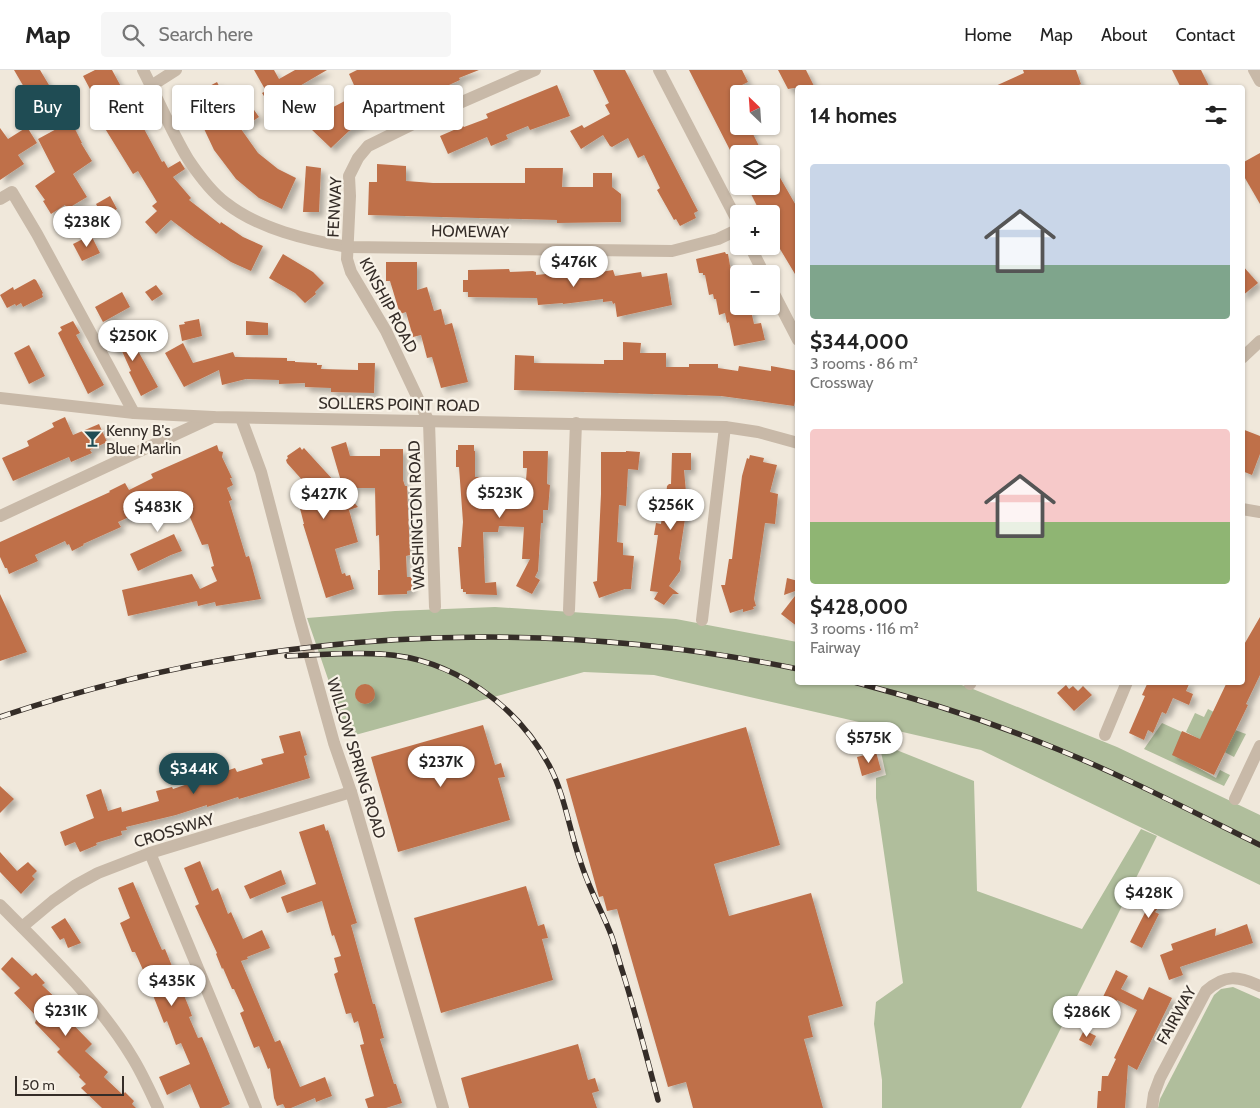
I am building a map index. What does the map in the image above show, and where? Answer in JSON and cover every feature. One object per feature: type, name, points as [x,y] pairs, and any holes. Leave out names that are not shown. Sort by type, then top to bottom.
[{"type":"street","name":"KINSHIP ROAD","points":[[143,70],[150,85]]},
{"type":"street","points":[[153,85],[176,70]]},
{"type":"street","name":"FENWAY","points":[[348,247],[349,176],[358,158],[368,146],[534,70]]},
{"type":"street","points":[[659,70],[730,207]]},
{"type":"street","points":[[1254,70],[1260,81]]},
{"type":"street","name":"KINSHIP ROAD","points":[[162,108],[188,159],[226,203],[256,220],[284,232],[310,240],[348,247],[347,259],[351,272],[386,331],[429,422]]},
{"type":"street","points":[[0,199],[12,192],[42,242],[134,412]]},
{"type":"street","name":"HOMEWAY","points":[[348,247],[672,250],[718,238],[730,233]]},
{"type":"street","points":[[780,305],[795,334]]},
{"type":"street","points":[[1245,355],[1260,341]]},
{"type":"street","name":"SOLLERS POINT ROAD","points":[[0,398],[134,412],[213,417],[725,428],[758,432],[795,441]]},
{"type":"street","points":[[0,516],[213,417]]},
{"type":"street","name":"WILLOW SPRING ROAD","points":[[241,418],[262,472],[334,743],[351,792],[443,1108]]},
{"type":"street","name":"WASHINGTON ROAD","points":[[429,422],[435,607]]},
{"type":"street","points":[[569,610],[576,424]]},
{"type":"street","points":[[702,620],[725,428]]},
{"type":"street","points":[[1245,510],[1260,512]]},
{"type":"street","points":[[1105,735],[1125,685]]},
{"type":"street","points":[[1235,799],[1260,746]]},
{"type":"street","name":"CROSSWAY","points":[[22,927],[76,885],[98,873],[150,853],[351,792]]},
{"type":"street","points":[[150,853],[256,1108]]},
{"type":"street","points":[[0,905],[80,989],[114,1030],[132,1056],[158,1108]]},
{"type":"street","name":"FAIRWAY","points":[[1152,1108],[1154,1094],[1160,1078],[1206,991],[1213,984],[1229,978],[1239,978],[1260,986]]},
{"type":"green space","points":[[495,607],[676,619],[795,642],[795,685],[962,685],[968,687],[1117,747],[1260,815],[1260,885],[981,750],[654,675],[584,672],[348,737],[307,618],[395,611]]},
{"type":"green space","points":[[1208,709],[1237,724],[1235,730],[1246,734],[1234,757],[1186,732],[1195,713],[1204,717]]},
{"type":"green space","points":[[1162,723],[1197,739],[1190,763],[1216,778],[1220,770],[1230,775],[1224,786],[1144,749]]},
{"type":"green space","points":[[879,743],[974,781],[977,891],[1082,929],[1141,829],[1157,836],[1021,1108],[882,1108],[882,1080],[874,1024],[876,1002],[903,983],[876,798],[876,778],[886,775]]},
{"type":"green space","points":[[1233,987],[1260,999],[1260,1108],[1158,1108],[1160,1099],[1214,995],[1221,989]]},
{"type":"building","points":[[14,70],[40,70],[49,85],[23,85]]},
{"type":"building","points":[[95,70],[112,70],[120,85],[90,85],[90,89],[83,76]]},
{"type":"building","points":[[254,70],[274,70],[279,79],[295,70],[327,70],[301,85],[264,85],[264,88]]},
{"type":"building","points":[[357,70],[479,70],[459,78],[460,80],[449,85],[354,85],[349,74]]},
{"type":"building","points":[[593,70],[625,70],[698,211],[694,213],[696,218],[680,226],[676,219],[674,220],[657,190],[660,188],[644,155],[638,158],[628,138],[612,147],[603,135],[581,149],[570,131],[582,125],[584,128],[610,114],[605,105],[609,103]]},
{"type":"building","points":[[689,70],[742,70],[748,82],[742,85],[730,85],[730,135],[754,135],[758,145],[730,145],[730,150]]},
{"type":"building","points":[[778,70],[806,70],[814,85],[795,85],[795,88],[788,89]]},
{"type":"building","points":[[1023,70],[1076,70],[1081,84],[998,85],[1024,73]]},
{"type":"building","points":[[1172,70],[1201,70],[1208,85],[1180,85]]},
{"type":"building","points":[[557,85],[570,116],[530,130],[528,126],[506,135],[508,139],[491,146],[487,137],[448,154],[440,136],[454,130],[463,130],[463,126],[488,118],[486,114]]},
{"type":"building","points":[[344,101],[344,130],[351,130],[331,148],[312,130],[334,130],[334,107]]},
{"type":"building","points":[[254,110],[259,117],[254,120]]},
{"type":"building","points":[[0,128],[8,139],[22,130],[29,130],[37,143],[18,155],[24,164],[0,180]]},
{"type":"building","points":[[54,130],[76,130],[92,161],[73,174],[87,197],[67,209],[65,205],[51,214],[43,201],[45,200],[35,186],[55,172],[38,139]]},
{"type":"building","points":[[106,130],[145,130],[162,162],[164,161],[168,168],[180,161],[185,169],[173,177],[191,198],[189,200],[220,224],[221,222],[243,237],[263,246],[251,271],[231,262],[171,220],[156,234],[145,222],[157,211],[152,206],[157,202],[138,171],[133,174]]},
{"type":"building","points":[[205,130],[242,130],[258,153],[278,169],[296,178],[282,209],[259,198],[236,179],[214,150]]},
{"type":"building","points":[[1260,153],[1260,204],[1245,178],[1245,161]]},
{"type":"building","points":[[377,164],[406,166],[406,181],[433,183],[525,183],[525,168],[563,168],[562,187],[593,187],[593,173],[612,173],[612,187],[621,194],[621,222],[557,223],[557,220],[368,215],[369,182],[377,182]]},
{"type":"building","points":[[306,166],[321,168],[319,212],[303,212]]},
{"type":"building","points":[[780,178],[795,204],[795,274],[780,249],[780,205],[756,205],[752,195],[780,195]]},
{"type":"building","points":[[110,196],[117,209],[103,217],[96,204]]},
{"type":"building","points":[[91,235],[100,253],[82,261],[73,244]]},
{"type":"building","points":[[725,252],[728,254],[730,266],[730,315],[752,315],[754,324],[761,323],[765,340],[734,346],[729,322],[727,323],[725,313],[719,315],[716,299],[714,299],[713,294],[709,295],[705,275],[699,273],[696,259]]},
{"type":"building","points":[[283,254],[313,272],[324,283],[315,292],[316,294],[305,303],[295,293],[269,278]]},
{"type":"building","points":[[386,262],[417,262],[417,290],[427,287],[434,311],[441,309],[445,325],[452,323],[468,382],[441,388],[432,357],[427,358],[421,335],[413,337],[406,312],[400,314],[390,281],[386,281]]},
{"type":"building","points":[[1245,268],[1258,283],[1245,294]]},
{"type":"building","points":[[509,269],[510,272],[533,271],[536,272],[536,275],[586,270],[588,274],[613,270],[615,276],[641,272],[642,277],[667,273],[672,305],[617,317],[615,303],[613,304],[612,301],[603,302],[603,299],[538,305],[537,298],[468,297],[468,292],[463,292],[463,280],[468,280],[468,270]]},
{"type":"building","points":[[34,279],[43,293],[43,297],[23,307],[21,303],[7,308],[0,295],[13,287],[14,290]]},
{"type":"building","points":[[156,285],[163,294],[152,301],[145,292]]},
{"type":"building","points":[[122,292],[130,307],[103,322],[95,307]]},
{"type":"building","points":[[199,319],[202,336],[182,341],[179,325]]},
{"type":"building","points":[[73,321],[80,333],[76,335],[104,385],[88,394],[58,333],[62,330],[60,327]]},
{"type":"building","points":[[246,321],[268,323],[268,335],[246,335]]},
{"type":"building","points":[[118,327],[121,332],[123,331],[134,351],[137,349],[158,387],[141,396],[129,372],[131,371],[121,349],[115,352],[105,334]]},
{"type":"building","points":[[623,342],[641,343],[640,353],[666,353],[666,367],[689,367],[689,364],[718,364],[718,368],[738,371],[739,366],[771,371],[771,366],[795,370],[794,406],[721,396],[514,390],[515,355],[534,356],[534,363],[604,364],[604,360],[623,360]]},
{"type":"building","points":[[183,343],[193,363],[233,352],[235,357],[287,358],[287,361],[317,363],[317,365],[322,365],[321,369],[358,370],[358,363],[375,363],[374,393],[331,392],[331,388],[305,387],[305,383],[279,384],[279,380],[246,379],[222,385],[219,370],[184,387],[165,353]]},
{"type":"building","points":[[29,345],[45,376],[29,384],[14,353]]},
{"type":"building","points":[[65,417],[73,435],[99,424],[107,442],[90,450],[92,453],[71,462],[69,457],[13,481],[2,458],[29,446],[27,441],[54,427],[52,423]]},
{"type":"building","points":[[1245,430],[1260,436],[1260,454],[1252,475],[1245,472]]},
{"type":"building","points":[[346,442],[350,456],[380,456],[380,449],[403,449],[403,480],[405,486],[407,486],[410,555],[406,556],[407,577],[412,577],[412,590],[407,591],[407,594],[378,595],[378,570],[380,570],[379,535],[376,536],[375,488],[343,488],[331,447]]},
{"type":"building","points":[[217,445],[219,451],[223,452],[222,457],[232,478],[230,478],[233,485],[227,488],[232,500],[229,501],[246,557],[249,556],[261,599],[216,606],[215,602],[198,606],[197,601],[128,616],[122,590],[192,574],[200,589],[217,581],[211,567],[214,566],[208,544],[202,545],[180,494],[118,522],[121,527],[72,551],[69,544],[67,545],[65,541],[35,555],[38,561],[9,574],[7,568],[5,568],[0,557],[0,542],[110,492],[125,483],[129,490],[153,478],[151,474]]},
{"type":"building","points":[[458,445],[474,445],[475,477],[483,477],[484,489],[499,488],[499,502],[522,503],[527,468],[523,468],[523,451],[548,451],[547,484],[550,485],[548,510],[543,510],[543,523],[541,523],[538,571],[535,577],[540,580],[532,594],[516,586],[530,559],[522,559],[524,527],[499,526],[498,532],[483,532],[485,583],[496,582],[497,595],[466,594],[461,589],[458,547],[461,547],[463,522],[459,467],[456,467],[456,450],[458,450]]},
{"type":"building","points":[[300,447],[302,450],[304,448],[358,507],[349,510],[358,542],[335,549],[342,574],[350,575],[354,589],[326,598],[303,524],[294,485],[304,482],[286,460],[287,456]]},
{"type":"building","points":[[601,452],[640,452],[638,470],[628,469],[626,506],[619,505],[617,542],[623,543],[623,555],[634,556],[631,589],[625,589],[599,598],[593,582],[597,581]]},
{"type":"building","points":[[672,453],[691,453],[691,470],[684,470],[686,492],[689,492],[679,559],[681,561],[680,571],[669,586],[679,594],[673,594],[664,605],[654,599],[658,592],[650,591],[658,535],[654,535],[656,523],[661,524],[662,516],[666,517],[667,486],[671,484]]},
{"type":"building","points":[[750,455],[764,458],[763,462],[777,465],[770,492],[778,494],[775,524],[765,523],[754,599],[756,606],[753,607],[754,609],[743,612],[743,609],[730,613],[721,585],[725,585],[729,559],[732,559],[742,476],[747,458],[749,459]]},
{"type":"building","points":[[174,534],[182,551],[138,571],[130,554]]},
{"type":"building","points":[[787,578],[795,580],[795,591],[784,595]]},
{"type":"building","points":[[0,594],[27,652],[0,661]]},
{"type":"building","points":[[795,596],[795,625],[781,614]]},
{"type":"building","points":[[1260,617],[1260,675],[1246,704],[1248,705],[1214,775],[1172,755],[1182,731],[1200,739],[1226,685],[1245,685],[1245,643]]},
{"type":"building","points":[[365,684],[372,687],[375,694],[372,701],[365,704],[358,701],[355,694],[358,687]]},
{"type":"building","points":[[1066,685],[1069,689],[1073,686],[1078,691],[1083,686],[1092,695],[1074,711],[1057,693]]},
{"type":"building","points":[[1147,685],[1189,685],[1186,691],[1193,694],[1189,705],[1173,698],[1166,714],[1162,712],[1153,733],[1148,730],[1144,740],[1129,733],[1145,696],[1142,695]]},
{"type":"building","points":[[483,725],[495,765],[501,763],[505,777],[498,778],[510,820],[398,852],[371,757]]},
{"type":"building","points":[[746,727],[780,845],[714,864],[729,916],[811,893],[843,1006],[808,1016],[813,1037],[804,1039],[823,1108],[693,1108],[686,1082],[668,1087],[617,909],[607,911],[603,896],[599,897],[566,779]]},
{"type":"building","points":[[300,731],[307,755],[304,756],[310,778],[239,799],[238,797],[207,807],[207,805],[176,815],[126,827],[127,830],[121,831],[122,835],[96,843],[97,845],[80,852],[75,842],[65,846],[60,832],[94,818],[86,795],[101,789],[108,811],[121,807],[122,812],[159,801],[156,791],[172,787],[173,789],[235,768],[237,772],[263,764],[261,759],[284,753],[279,736]]},
{"type":"building","points":[[876,752],[881,770],[862,776],[857,757]]},
{"type":"building","points":[[0,786],[14,799],[0,813]]},
{"type":"building","points":[[324,824],[326,831],[328,830],[357,923],[351,925],[384,1038],[380,1039],[402,1103],[386,1108],[368,1108],[365,1099],[374,1096],[360,1045],[364,1044],[358,1021],[354,1023],[351,1013],[346,1014],[334,974],[338,972],[334,958],[341,956],[334,935],[332,936],[322,901],[287,913],[281,897],[316,884],[299,832]]},
{"type":"building","points":[[0,852],[17,871],[28,862],[37,871],[32,876],[35,879],[21,894],[0,872]]},
{"type":"building","points":[[200,861],[212,891],[218,888],[228,914],[231,912],[243,939],[262,930],[270,948],[241,961],[275,1042],[280,1040],[300,1087],[325,1077],[332,1096],[316,1102],[315,1098],[291,1108],[285,1108],[283,1104],[277,1106],[274,1098],[270,1068],[268,1069],[259,1046],[254,1048],[240,1013],[244,1011],[222,969],[217,953],[195,906],[199,904],[184,868]]},
{"type":"building","points":[[281,870],[286,884],[250,899],[244,886]]},
{"type":"building","points":[[133,882],[162,950],[165,949],[190,1010],[192,1016],[189,1017],[198,1038],[202,1037],[230,1104],[221,1108],[200,1108],[190,1084],[167,1095],[159,1077],[190,1064],[181,1043],[176,1045],[167,1021],[164,1023],[143,970],[135,952],[132,952],[120,923],[130,918],[118,888]]},
{"type":"building","points":[[526,886],[538,926],[544,924],[548,938],[542,939],[553,980],[441,1013],[414,918]]},
{"type":"building","points":[[1158,887],[1168,896],[1155,912],[1159,914],[1142,948],[1130,942]]},
{"type":"building","points":[[65,918],[81,943],[68,948],[64,938],[60,940],[51,927]]},
{"type":"building","points":[[1247,924],[1253,943],[1180,967],[1183,975],[1169,980],[1160,955],[1173,950],[1171,944],[1216,928],[1215,936]]},
{"type":"building","points":[[12,957],[32,976],[36,973],[45,983],[42,985],[65,1007],[61,1012],[92,1044],[85,1051],[108,1072],[104,1077],[123,1095],[125,1092],[134,1101],[132,1104],[136,1108],[102,1108],[81,1088],[86,1084],[79,1077],[80,1075],[57,1052],[60,1049],[35,1023],[37,1017],[14,993],[20,988],[1,969]]},
{"type":"building","points":[[1116,970],[1128,976],[1121,989],[1143,1000],[1149,987],[1172,998],[1137,1070],[1128,1065],[1125,1108],[1097,1108],[1098,1091],[1101,1091],[1102,1076],[1108,1076],[1116,1059],[1114,1058],[1137,1010],[1117,1000],[1113,1007],[1101,1001]]},
{"type":"building","points":[[1084,1030],[1096,1036],[1091,1046],[1079,1040]]},
{"type":"building","points":[[578,1044],[588,1080],[595,1078],[599,1091],[592,1093],[597,1108],[469,1108],[461,1078]]},
{"type":"railway","points":[[0,717],[97,688],[195,665],[295,649],[396,640],[497,637],[598,641],[698,652],[795,668]]},
{"type":"railway","points":[[287,656],[346,653],[407,657],[457,675],[501,705],[520,724],[536,745],[555,778],[583,870],[613,942],[658,1100]]},
{"type":"railway","points":[[865,685],[957,712],[1057,749],[1134,783],[1260,845]]},
{"type":"place","name":"Kenny B's Blue Marlin","points":[[92,439]]}]
